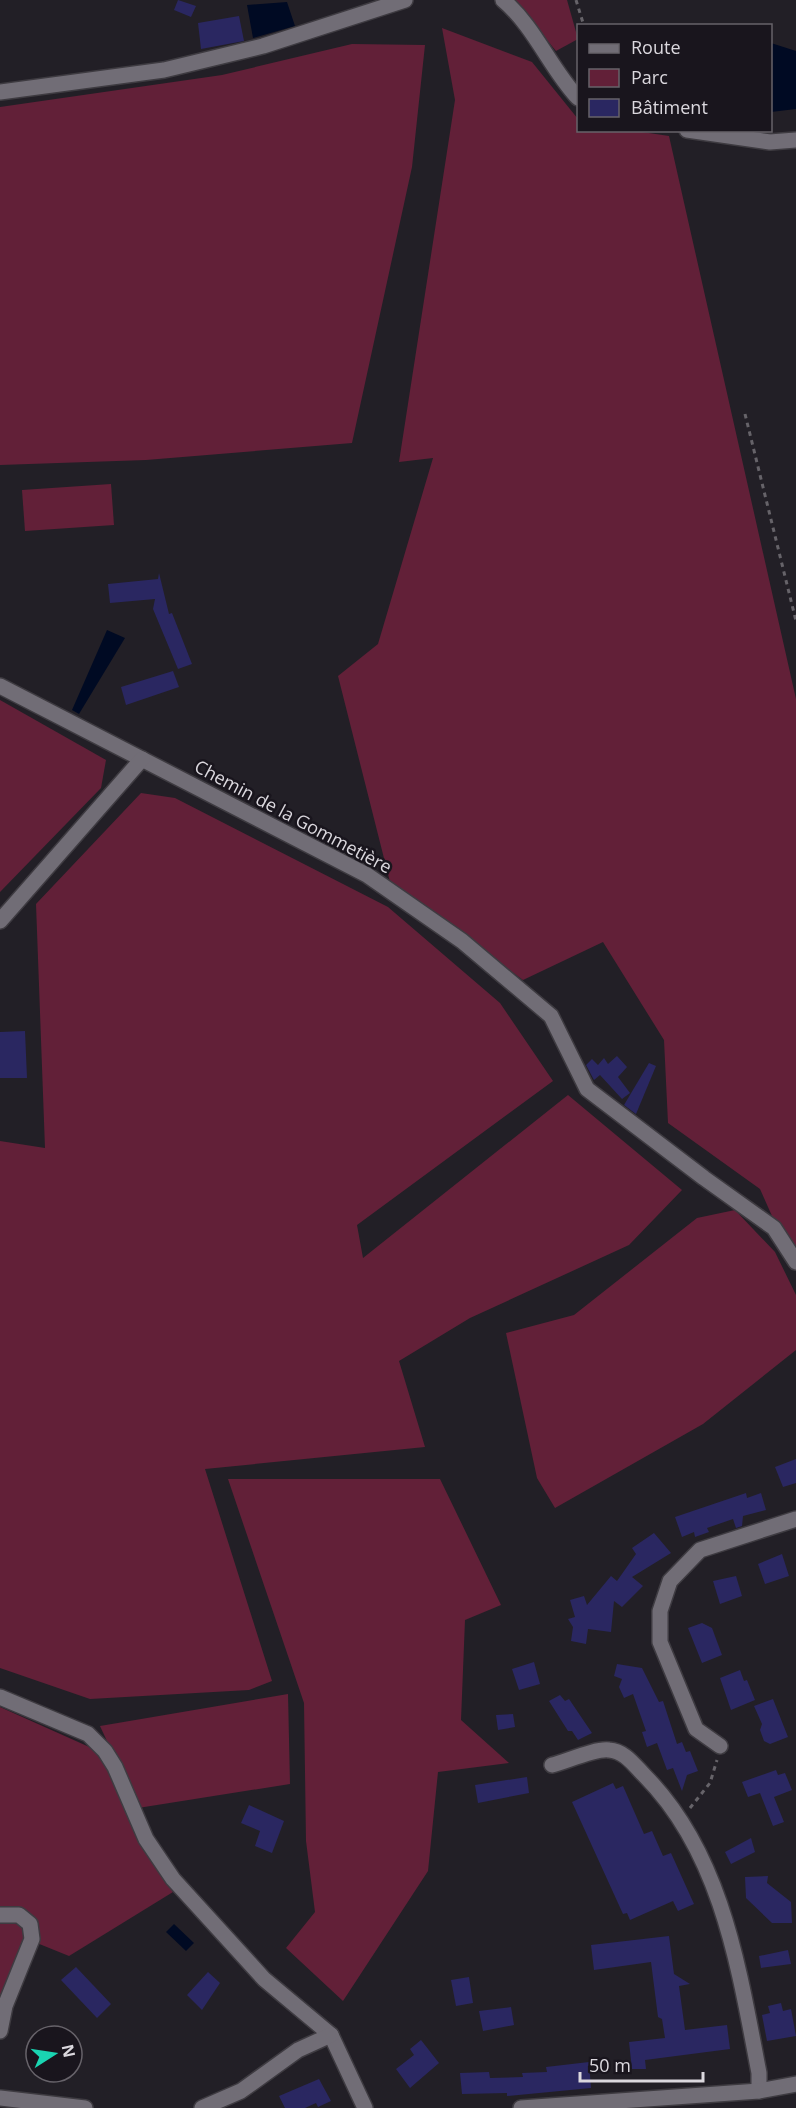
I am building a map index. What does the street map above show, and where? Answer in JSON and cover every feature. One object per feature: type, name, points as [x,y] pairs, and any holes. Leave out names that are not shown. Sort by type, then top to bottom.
[{"type":"street","points":[[0,92],[164,70],[263,46],[405,0]]},
{"type":"street","points":[[503,0],[526,24],[565,84],[577,96]]},
{"type":"street","points":[[701,132],[770,142],[796,140]]},
{"type":"street","name":"Chemin de la Gommetière","points":[[0,686],[367,875],[462,941],[552,1016],[587,1089],[774,1228],[796,1262]]},
{"type":"street","points":[[0,921],[142,759]]},
{"type":"street","points":[[720,1746],[696,1729],[660,1642],[660,1611],[670,1581],[700,1550],[796,1519]]},
{"type":"street","points":[[0,1697],[88,1734],[105,1751],[115,1767],[146,1839],[173,1880],[264,1978],[330,2035],[365,2108]]},
{"type":"street","points":[[552,1766],[608,1749],[627,1757],[663,1793],[681,1822],[723,1907],[735,1948],[759,2073],[759,2091]]},
{"type":"street","points":[[0,1915],[19,1915],[30,1923],[32,1939],[5,2006],[0,2031]]},
{"type":"street","points":[[202,2108],[241,2091],[298,2050],[330,2035]]},
{"type":"street","points":[[521,2108],[664,2103],[796,2084]]},
{"type":"street","points":[[0,2098],[85,2108]]},
{"type":"path","points":[[576,0],[583,24]]},
{"type":"path","points":[[745,414],[796,621]]},
{"type":"path","points":[[681,1822],[713,1777],[720,1746]]},
{"type":"green space","points":[[514,0],[567,0],[577,40],[556,51]]},
{"type":"green space","points":[[442,28],[532,62],[577,118],[577,132],[642,132],[669,136],[796,699],[796,1270],[760,1189],[668,1123],[664,1040],[603,942],[523,980],[390,882],[338,676],[378,644],[433,458],[399,462],[455,100]]},
{"type":"green space","points":[[352,44],[425,45],[412,167],[352,443],[146,460],[0,465],[0,107],[222,75]]},
{"type":"green space","points":[[111,484],[114,525],[25,531],[22,490]]},
{"type":"green space","points":[[0,700],[106,760],[101,788],[0,892]]},
{"type":"green space","points":[[141,793],[175,798],[388,907],[500,1003],[553,1081],[357,1225],[363,1258],[568,1095],[682,1190],[629,1245],[470,1318],[399,1361],[425,1447],[205,1469],[272,1681],[249,1690],[90,1699],[0,1668],[0,1141],[45,1148],[36,904]]},
{"type":"green space","points":[[735,1210],[775,1252],[796,1295],[796,1350],[703,1424],[555,1508],[537,1478],[506,1333],[574,1315],[697,1218]]},
{"type":"green space","points":[[228,1479],[440,1479],[501,1605],[465,1620],[461,1720],[509,1763],[438,1772],[428,1871],[343,2001],[286,1948],[315,1912],[306,1841],[304,1703]]},
{"type":"green space","points":[[288,1694],[290,1784],[138,1808],[100,1726]]},
{"type":"green space","points":[[0,1707],[96,1750],[131,1809],[173,1892],[69,1956],[27,1939],[0,2001]]},
{"type":"water","points":[[287,2],[295,26],[253,38],[247,5]]},
{"type":"water","points":[[772,43],[796,51],[796,109],[772,112]]},
{"type":"water","points":[[107,630],[125,638],[79,714],[72,710]]},
{"type":"water","points":[[174,1924],[194,1943],[186,1951],[166,1932]]},
{"type":"building","points":[[178,0],[196,6],[191,17],[174,10]]},
{"type":"building","points":[[239,16],[244,41],[201,49],[198,23]]},
{"type":"building","points":[[159,573],[169,614],[172,613],[192,664],[178,669],[153,609],[155,599],[110,603],[108,584],[158,579]]},
{"type":"building","points":[[173,671],[179,687],[126,705],[121,687]]},
{"type":"building","points":[[25,1031],[27,1078],[0,1078],[0,1032]]},
{"type":"building","points":[[617,1056],[627,1067],[618,1077],[630,1093],[622,1099],[600,1075],[594,1080],[586,1065],[592,1059],[598,1065],[604,1058],[608,1064]]},
{"type":"building","points":[[649,1063],[656,1066],[636,1114],[624,1105]]},
{"type":"building","points":[[796,1459],[796,1483],[783,1487],[775,1467]]},
{"type":"building","points":[[746,1493],[747,1498],[761,1493],[766,1510],[743,1516],[742,1526],[736,1528],[733,1519],[707,1528],[709,1532],[695,1537],[694,1532],[682,1537],[675,1517]]},
{"type":"building","points":[[654,1533],[671,1553],[632,1577],[643,1586],[622,1607],[614,1601],[611,1632],[588,1629],[586,1644],[571,1641],[573,1627],[568,1619],[575,1617],[570,1600],[584,1596],[587,1605],[611,1576],[617,1581],[636,1554],[632,1548]]},
{"type":"building","points":[[782,1554],[789,1576],[765,1584],[758,1564]]},
{"type":"building","points":[[736,1576],[742,1596],[720,1604],[713,1581]]},
{"type":"building","points":[[702,1623],[712,1628],[722,1655],[702,1663],[688,1628]]},
{"type":"building","points":[[534,1662],[540,1684],[519,1690],[512,1669]]},
{"type":"building","points":[[617,1664],[642,1668],[659,1702],[663,1701],[677,1744],[682,1742],[686,1752],[690,1751],[698,1771],[687,1775],[682,1791],[673,1768],[667,1770],[657,1743],[647,1747],[642,1732],[646,1731],[633,1694],[624,1698],[619,1687],[622,1679],[614,1676]]},
{"type":"building","points":[[740,1670],[755,1700],[731,1710],[720,1678]]},
{"type":"building","points":[[560,1695],[565,1701],[569,1699],[592,1733],[578,1740],[572,1731],[568,1731],[549,1701]]},
{"type":"building","points":[[773,1699],[788,1737],[770,1744],[764,1741],[760,1730],[762,1724],[754,1706]]},
{"type":"building","points":[[513,1714],[515,1727],[498,1730],[496,1715]]},
{"type":"building","points":[[776,1770],[778,1775],[785,1773],[792,1790],[774,1797],[784,1822],[773,1826],[760,1793],[748,1797],[742,1782]]},
{"type":"building","points":[[527,1777],[529,1793],[478,1803],[475,1785]]},
{"type":"building","points":[[613,1783],[616,1789],[623,1786],[644,1834],[652,1831],[663,1856],[671,1853],[694,1904],[678,1911],[673,1901],[630,1920],[627,1913],[623,1914],[572,1802]]},
{"type":"building","points":[[249,1805],[284,1821],[272,1853],[255,1846],[260,1831],[241,1823]]},
{"type":"building","points":[[751,1838],[755,1852],[731,1864],[725,1852]]},
{"type":"building","points":[[768,1876],[767,1883],[791,1902],[792,1923],[772,1923],[746,1898],[745,1877]]},
{"type":"building","points":[[669,1936],[674,1974],[690,1984],[679,1986],[685,2030],[727,2025],[730,2049],[645,2060],[646,2069],[632,2069],[629,2042],[665,2038],[662,2019],[658,2017],[651,1962],[594,1970],[591,1945]]},
{"type":"building","points":[[788,1950],[791,1964],[761,1968],[759,1956]]},
{"type":"building","points":[[76,1967],[111,2004],[97,2018],[61,1980]]},
{"type":"building","points":[[208,1972],[220,1983],[202,2010],[187,1995]]},
{"type":"building","points":[[469,1977],[473,2003],[456,2006],[451,1980]]},
{"type":"building","points":[[781,2003],[783,2011],[791,2009],[796,2036],[767,2041],[762,2015],[770,2013],[768,2006]]},
{"type":"building","points":[[511,2007],[514,2025],[483,2031],[479,2011]]},
{"type":"building","points":[[421,2040],[439,2063],[410,2088],[396,2069],[414,2055],[410,2049]]},
{"type":"building","points":[[589,2062],[591,2088],[507,2096],[507,2093],[462,2094],[460,2073],[489,2072],[490,2078],[523,2077],[522,2073],[547,2072],[546,2067]]},
{"type":"building","points":[[319,2079],[331,2101],[318,2107],[316,2103],[305,2108],[285,2108],[279,2096]]}]
